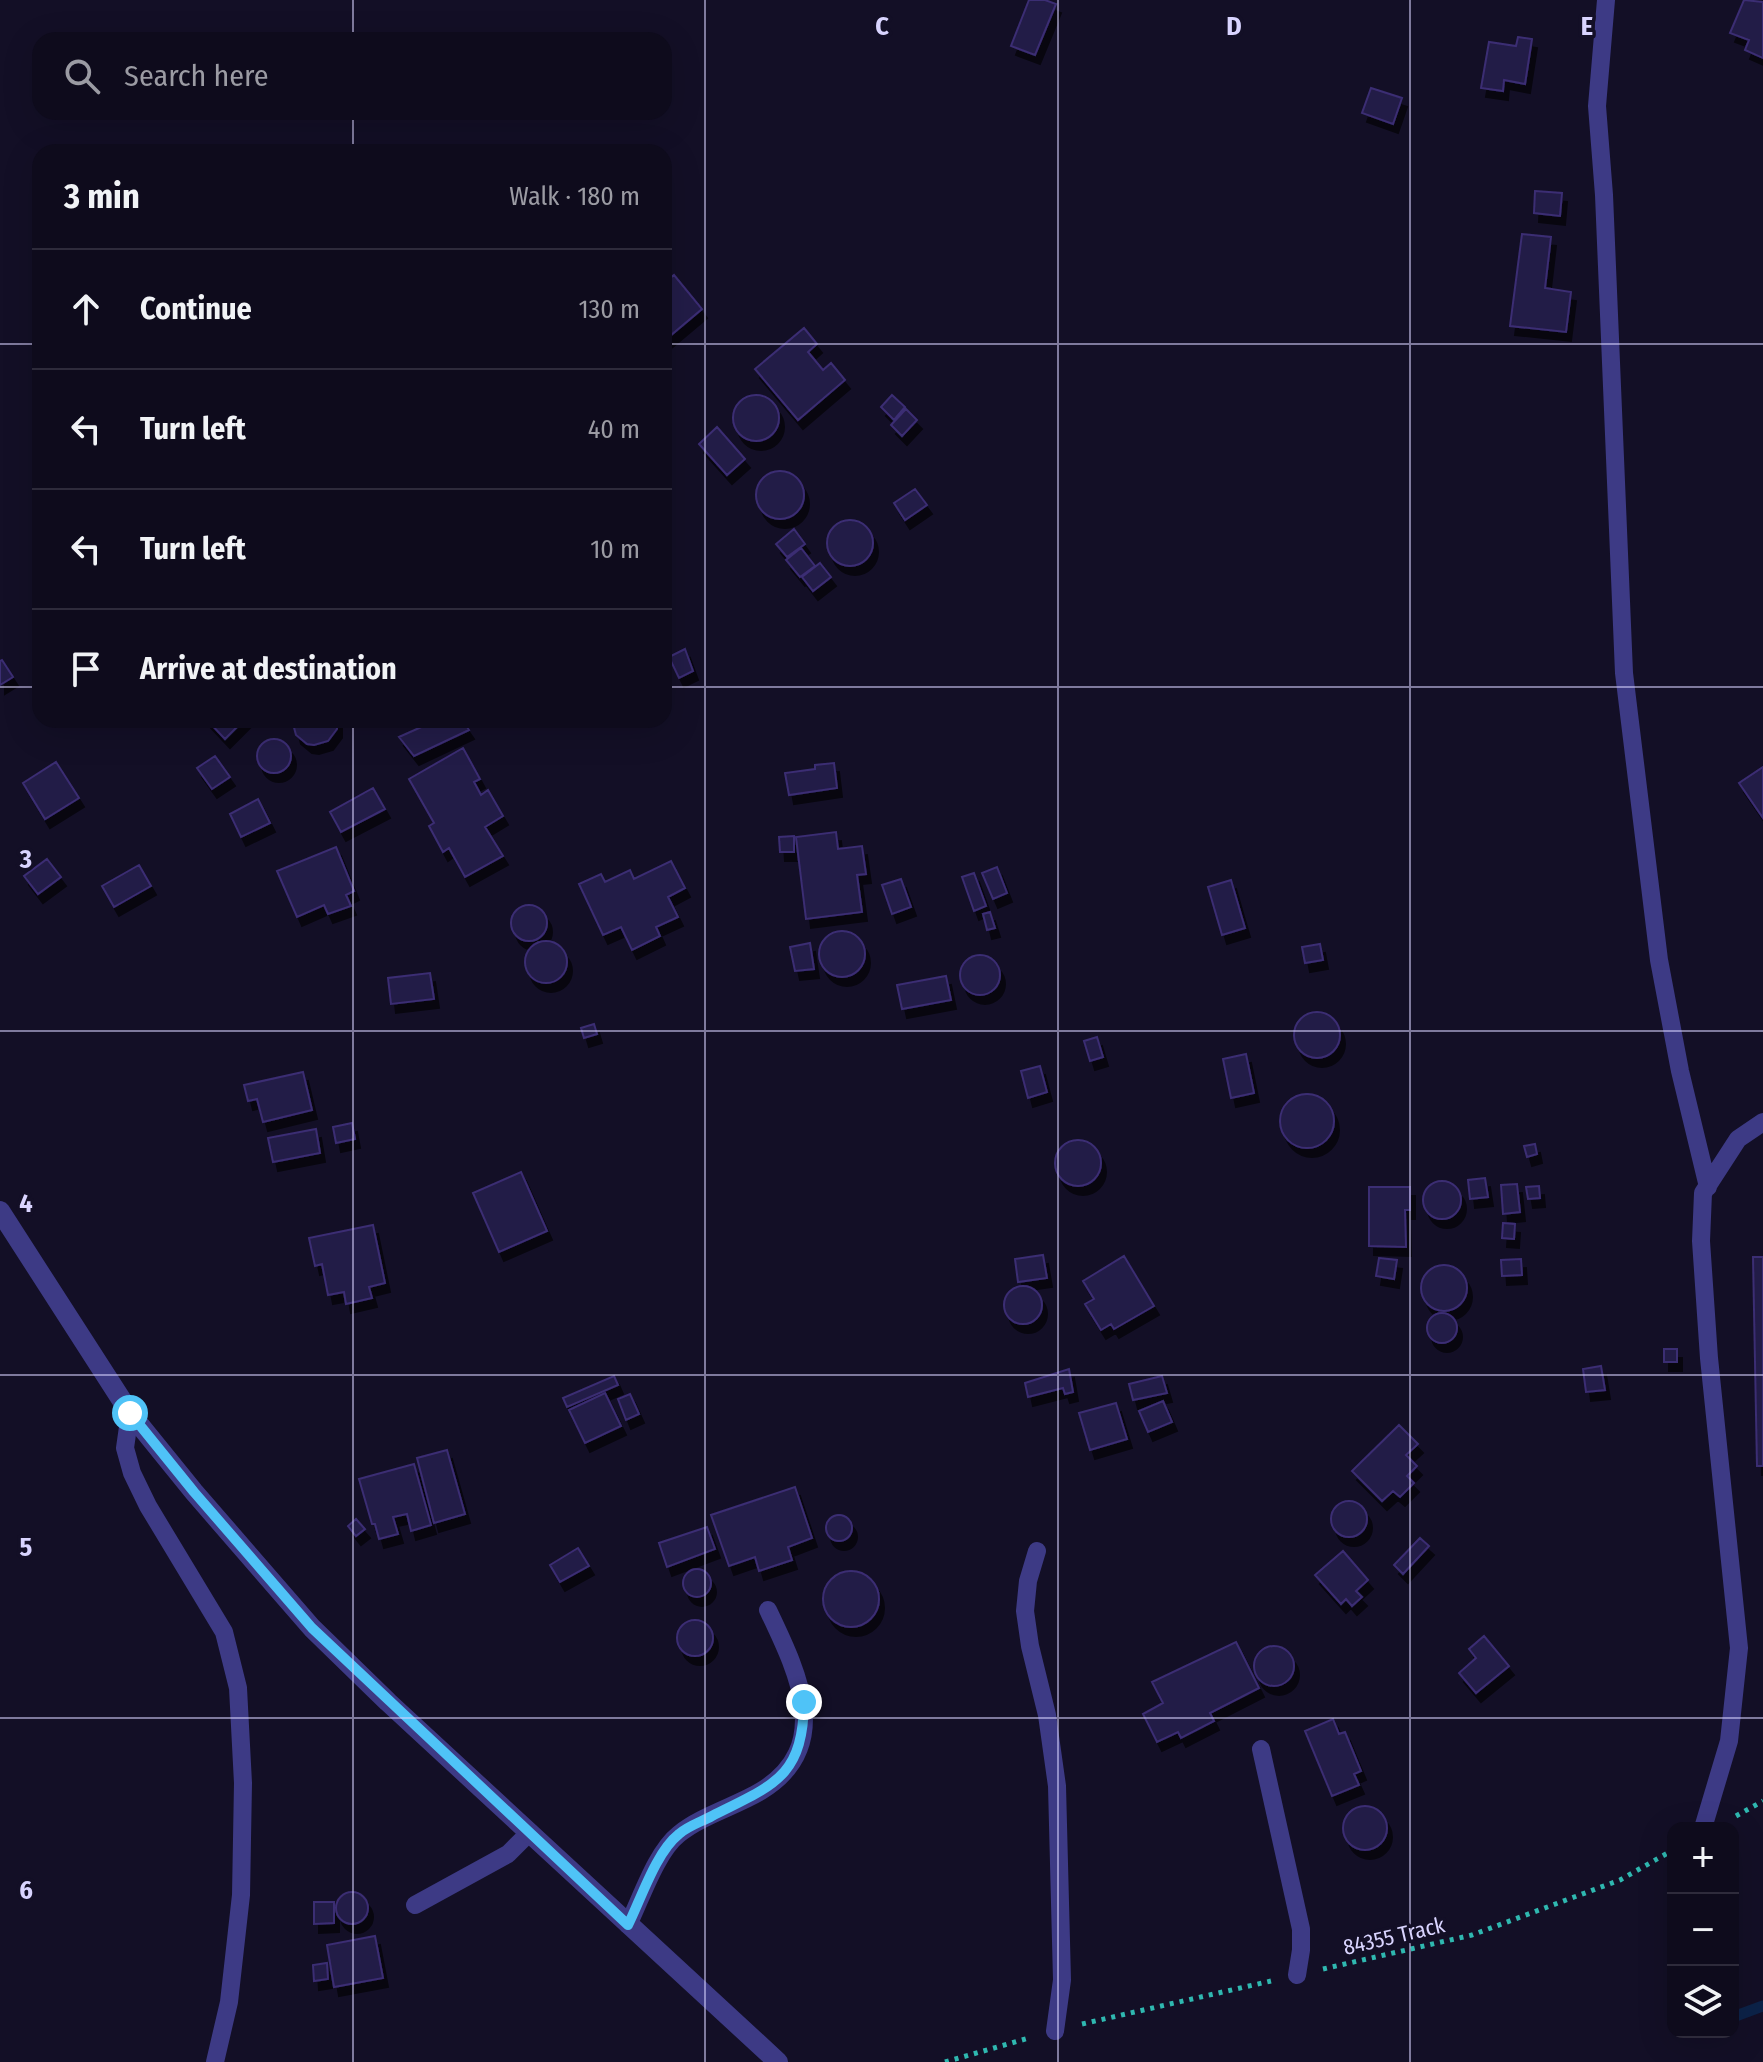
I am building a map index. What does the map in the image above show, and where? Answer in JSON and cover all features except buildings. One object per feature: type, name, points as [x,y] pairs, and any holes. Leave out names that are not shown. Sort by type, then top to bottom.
[{"type":"street","points":[[0,1211],[130,1413],[312,1628],[769,2059]]},
{"type":"lane","points":[[1606,0],[1597,106],[1604,195],[1624,673],[1659,960],[1680,1071],[1708,1187]]},
{"type":"lane","points":[[1705,1822],[1729,1741],[1739,1648],[1705,1299],[1701,1241],[1703,1193],[1738,1139],[1763,1122]]},
{"type":"lane","points":[[130,1413],[125,1448],[132,1473],[148,1506],[224,1632],[238,1688],[243,1783],[241,1895],[229,2002],[215,2062]]},
{"type":"lane","points":[[1037,1551],[1028,1581],[1025,1611],[1047,1715],[1057,1786],[1062,1980],[1055,2031]]},
{"type":"lane","points":[[628,1925],[659,1860],[678,1834],[763,1790],[788,1770],[801,1745],[804,1702],[790,1656],[768,1610]]},
{"type":"lane","points":[[1261,1749],[1301,1929],[1297,1975]]},
{"type":"lane","points":[[415,1905],[508,1854],[530,1832]]},
{"type":"path","name":"84355 Track","points":[[1110,2016],[1472,1935],[1620,1880],[1667,1853]]},
{"type":"waterway","points":[[1739,2015],[1763,2006]]},
{"type":"route","points":[[130,1413],[312,1628],[628,1925],[659,1860],[678,1834],[763,1790],[788,1770],[801,1745],[804,1702]]}]
